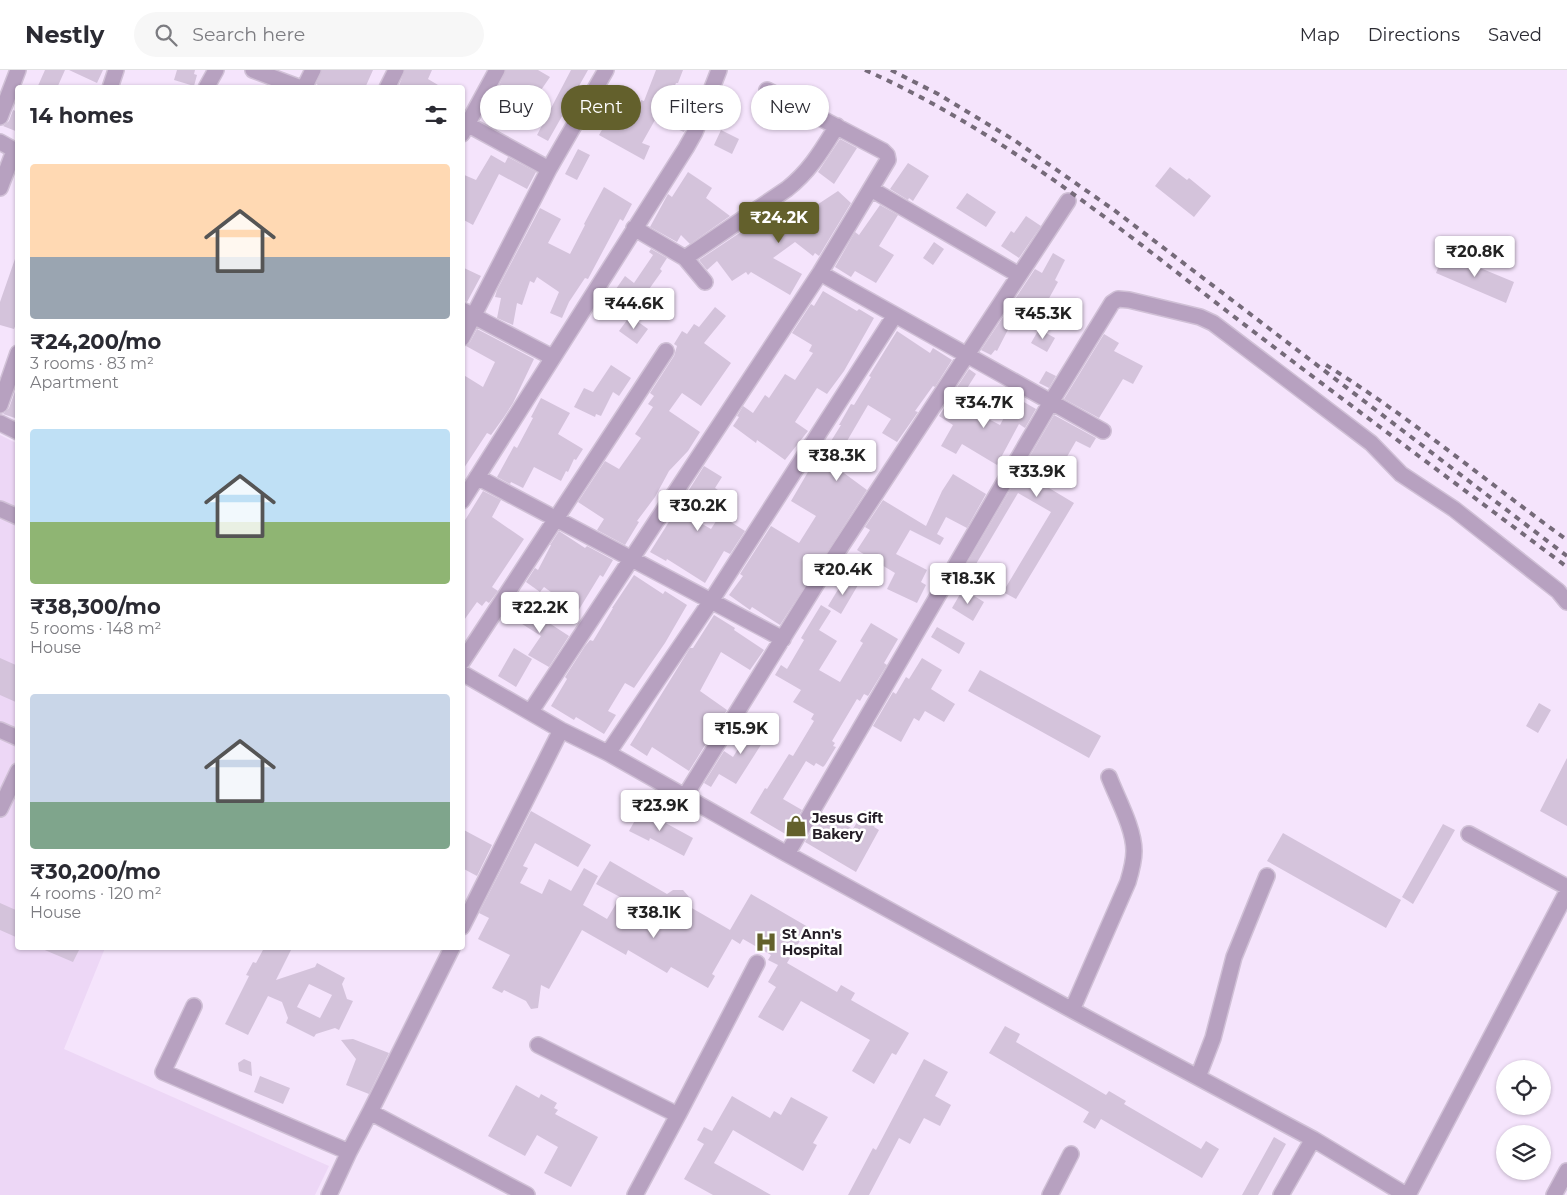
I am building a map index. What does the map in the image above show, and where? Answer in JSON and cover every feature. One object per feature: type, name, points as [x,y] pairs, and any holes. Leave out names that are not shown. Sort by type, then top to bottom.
[{"type":"street","points":[[0,117],[18,70]]},
{"type":"street","points":[[111,85],[116,70]]},
{"type":"street","points":[[208,85],[216,70]]},
{"type":"street","points":[[253,70],[294,85]]},
{"type":"street","points":[[304,85],[313,70]]},
{"type":"street","points":[[388,85],[396,70]]},
{"type":"street","points":[[497,70],[465,129],[549,168]]},
{"type":"street","points":[[465,327],[469,313],[549,168],[606,70]]},
{"type":"street","points":[[465,496],[695,132],[719,70]]},
{"type":"street","points":[[531,711],[630,558],[820,273],[888,160],[887,155],[883,151],[829,122]]},
{"type":"street","points":[[685,258],[802,177],[813,164],[837,126]]},
{"type":"street","points":[[0,142],[15,151]]},
{"type":"street","points":[[0,188],[15,154]]},
{"type":"street","points":[[871,188],[1019,275]]},
{"type":"street","points":[[685,796],[817,583],[1068,201]]},
{"type":"street","points":[[634,228],[685,258],[705,282]]},
{"type":"street","points":[[820,273],[1103,431]]},
{"type":"street","points":[[786,854],[1051,402],[1112,303],[1118,299],[1200,317],[1212,323],[1371,443],[1401,474],[1454,509],[1558,591],[1567,602]]},
{"type":"street","points":[[469,313],[552,357]]},
{"type":"street","points":[[608,753],[711,601],[895,315]]},
{"type":"street","points":[[465,657],[666,351]]},
{"type":"street","points":[[0,405],[15,362]]},
{"type":"street","points":[[0,423],[15,430]]},
{"type":"street","points":[[477,477],[783,639]]},
{"type":"street","points":[[0,509],[15,516]]},
{"type":"street","points":[[465,675],[786,854],[1312,1138],[1407,1195],[1567,892]]},
{"type":"street","points":[[0,730],[15,737]]},
{"type":"street","points":[[465,921],[561,730]]},
{"type":"street","points":[[1072,1010],[1128,882],[1133,863],[1132,836],[1109,776]]},
{"type":"street","points":[[0,809],[15,777]]},
{"type":"street","points":[[1469,834],[1567,887]]},
{"type":"street","points":[[1198,1077],[1213,1038],[1234,957],[1267,876]]},
{"type":"street","points":[[329,1195],[451,950]]},
{"type":"street","points":[[635,1195],[757,964]]},
{"type":"street","points":[[194,1006],[164,1072],[349,1152]]},
{"type":"street","points":[[538,1045],[678,1116]]},
{"type":"street","points":[[370,1112],[527,1195]]},
{"type":"street","points":[[1282,1195],[1312,1138]]},
{"type":"street","points":[[1050,1195],[1071,1154]]},
{"type":"street","points":[[1554,1195],[1567,1171]]},
{"type":"shaded area","points":[[0,435],[15,442],[15,950],[104,950],[64,1049],[329,1166],[315,1195],[0,1195]]},
{"type":"building","points":[[45,70],[65,70],[58,85],[38,85]]},
{"type":"building","points":[[69,70],[103,70],[97,83]]},
{"type":"building","points":[[177,70],[195,70],[194,74],[197,75],[194,85],[174,80]]},
{"type":"building","points":[[322,70],[373,70],[366,85],[316,84]]},
{"type":"building","points":[[405,70],[432,70],[428,79],[438,85],[399,85]]},
{"type":"building","points":[[506,70],[538,70],[550,77],[544,85],[499,85]]},
{"type":"building","points":[[571,70],[588,70],[580,85],[563,85]]},
{"type":"building","points":[[656,70],[683,70],[678,83],[675,85],[651,85],[651,127],[642,143],[650,146],[644,160],[599,135],[602,130],[641,130],[641,100],[644,101]]},
{"type":"building","points":[[561,89],[561,118],[548,141],[537,135],[540,130],[551,130],[551,108]]},
{"type":"building","points":[[13,110],[15,111],[15,131],[3,126],[9,121]]},
{"type":"building","points":[[721,130],[739,139],[732,154],[714,145]]},
{"type":"building","points":[[840,139],[857,148],[834,184],[818,172]]},
{"type":"building","points":[[578,149],[590,155],[577,180],[565,174]]},
{"type":"building","points":[[491,155],[505,163],[508,157],[536,172],[527,189],[499,174],[473,225],[465,221],[465,175],[476,180]]},
{"type":"building","points":[[908,163],[929,176],[913,201],[890,189]]},
{"type":"building","points":[[1170,167],[1187,180],[1189,178],[1211,196],[1194,217],[1155,186]]},
{"type":"building","points":[[688,172],[712,188],[706,198],[730,216],[690,244],[681,235],[677,242],[650,227],[668,194],[672,197]]},
{"type":"building","points":[[604,187],[632,204],[623,221],[620,219],[588,279],[585,278],[569,302],[562,318],[550,313],[559,292],[537,277],[534,283],[530,281],[522,305],[517,303],[513,325],[497,318],[501,298],[495,297],[497,290],[540,208],[561,219],[548,243],[570,254]]},
{"type":"building","points":[[838,191],[851,203],[819,256],[815,253],[813,256],[795,242],[773,258],[802,274],[790,295],[751,272],[748,275],[746,272],[732,281],[717,261],[707,270],[699,260],[762,218],[769,227],[791,210],[797,218]]},
{"type":"building","points":[[967,193],[996,212],[986,227],[956,208]]},
{"type":"building","points":[[880,205],[898,215],[879,246],[894,255],[876,283],[855,271],[851,277],[835,267],[855,232],[859,235]]},
{"type":"building","points":[[1026,216],[1041,226],[1019,258],[1001,246],[1011,231],[1014,233]]},
{"type":"building","points":[[934,242],[944,249],[933,265],[923,258]]},
{"type":"building","points":[[651,249],[667,258],[660,269],[662,271],[647,292],[650,294],[634,316],[609,299],[625,276],[634,283],[653,255],[649,252]]},
{"type":"building","points":[[1053,253],[1065,260],[1055,280],[1058,282],[1042,311],[1027,303],[1018,318],[1015,316],[997,351],[995,350],[991,355],[981,350],[1035,269],[1042,273]]},
{"type":"building","points":[[1444,253],[1514,282],[1506,303],[1436,273]]},
{"type":"building","points":[[15,259],[14,329],[0,325],[0,302]]},
{"type":"building","points":[[465,268],[481,276],[467,302],[465,302]]},
{"type":"building","points":[[823,291],[857,311],[859,309],[874,318],[844,371],[827,394],[817,388],[795,422],[808,431],[785,460],[757,440],[756,443],[733,426],[743,406],[753,413],[765,395],[769,398],[785,374],[795,380],[813,353],[809,351],[812,345],[792,333],[811,304],[814,306]]},
{"type":"building","points":[[715,307],[726,316],[704,343],[731,363],[701,406],[682,393],[669,411],[700,432],[688,451],[669,471],[655,497],[637,521],[639,522],[625,545],[597,530],[604,519],[578,502],[605,461],[619,469],[641,438],[635,434],[653,407],[648,404],[654,396],[650,393],[674,356],[677,346],[674,344],[682,331],[687,334],[694,324],[699,327]]},
{"type":"building","points":[[630,316],[648,329],[637,344],[619,331]]},
{"type":"building","points":[[477,329],[534,359],[513,403],[491,435],[487,433],[465,466],[465,376],[483,387],[495,362],[466,346]]},
{"type":"building","points":[[1039,329],[1055,338],[1047,352],[1031,343]]},
{"type":"building","points":[[897,331],[930,353],[933,348],[952,360],[935,387],[933,386],[915,411],[918,412],[897,442],[882,433],[891,419],[868,405],[833,465],[867,490],[780,625],[752,607],[750,610],[729,595],[743,576],[740,574],[771,526],[799,543],[816,516],[791,501],[815,460],[818,462],[841,425],[839,425],[851,404],[854,405],[871,377],[869,376]]},
{"type":"building","points":[[1104,334],[1119,343],[1114,351],[1143,366],[1133,384],[1123,379],[1099,418],[1064,399]]},
{"type":"building","points":[[611,365],[631,378],[619,396],[613,392],[601,416],[596,414],[595,417],[574,407],[584,388],[593,392]]},
{"type":"building","points":[[969,369],[976,374],[959,401],[951,396]]},
{"type":"building","points":[[1046,371],[1056,376],[1049,388],[1039,383]]},
{"type":"building","points":[[15,391],[15,418],[3,414],[9,408]]},
{"type":"building","points":[[1015,397],[1036,409],[1025,428],[1019,424],[997,465],[962,444],[956,454],[941,446],[953,425],[939,416],[950,399],[1000,425]]},
{"type":"building","points":[[541,398],[570,413],[558,434],[583,449],[576,460],[574,459],[561,481],[534,467],[523,488],[497,477],[514,446],[517,448]]},
{"type":"building","points":[[1054,415],[1096,438],[1090,448],[1076,441],[1049,488],[1074,503],[1016,599],[1003,592],[1051,512],[1018,493],[963,586],[956,582]]},
{"type":"building","points":[[704,466],[722,477],[715,488],[724,494],[717,503],[705,495],[690,517],[711,529],[720,515],[745,531],[730,554],[724,551],[705,583],[667,559],[666,561],[650,552]]},
{"type":"building","points":[[953,474],[986,494],[967,528],[946,517],[937,534],[944,538],[940,545],[910,530],[896,554],[927,570],[921,582],[926,585],[917,603],[887,589],[895,573],[857,550],[870,530],[865,527],[883,500],[926,526],[942,491]]},
{"type":"building","points":[[483,491],[501,500],[492,517],[524,539],[492,587],[498,591],[489,603],[486,601],[482,606],[477,602],[465,619],[465,520]]},
{"type":"building","points":[[559,531],[585,548],[587,546],[613,560],[603,577],[600,575],[575,616],[559,605],[562,600],[544,587],[540,592],[526,582],[535,568],[538,570]]},
{"type":"building","points":[[634,575],[663,594],[665,591],[687,605],[665,643],[634,688],[625,683],[608,711],[616,715],[604,734],[576,717],[574,720],[551,706],[567,679],[565,677],[585,646],[590,640],[593,641]]},
{"type":"building","points":[[845,578],[858,585],[841,614],[828,606]]},
{"type":"building","points":[[963,589],[984,602],[973,621],[952,608]]},
{"type":"building","points":[[514,600],[569,636],[549,667],[528,655],[541,636],[505,613]]},
{"type":"building","points":[[821,605],[831,611],[819,630],[837,641],[819,670],[840,682],[863,643],[860,641],[871,623],[898,639],[884,663],[887,665],[868,696],[864,694],[860,701],[857,699],[832,741],[835,743],[833,746],[836,747],[825,765],[823,767],[816,763],[814,766],[806,761],[783,799],[802,810],[787,835],[750,813],[789,754],[793,756],[814,721],[811,719],[814,714],[793,702],[801,690],[775,675],[781,665],[787,669],[804,640],[801,638]]},
{"type":"building","points":[[714,615],[764,650],[750,670],[721,652],[700,691],[727,710],[689,771],[652,747],[647,756],[630,745],[690,648],[693,648]]},
{"type":"building","points":[[937,627],[965,643],[959,654],[931,637]]},
{"type":"building","points":[[514,648],[532,659],[516,687],[498,676]]},
{"type":"building","points":[[0,658],[15,665],[15,702],[0,695]]},
{"type":"building","points":[[922,658],[942,670],[931,689],[955,704],[944,722],[925,711],[919,721],[914,718],[901,742],[873,726],[893,692],[896,694],[906,677],[909,679]]},
{"type":"building","points":[[980,670],[1101,736],[1089,758],[968,691]]},
{"type":"building","points":[[1539,703],[1551,710],[1538,733],[1526,726]]},
{"type":"building","points":[[758,717],[773,726],[736,784],[719,774],[711,787],[704,783],[724,751],[733,757]]},
{"type":"building","points":[[1567,758],[1567,826],[1540,811]]},
{"type":"building","points":[[642,808],[693,838],[684,856],[650,838],[649,841],[629,831]]},
{"type":"building","points":[[864,810],[879,817],[874,827],[879,830],[856,872],[805,842],[822,812],[853,829]]},
{"type":"building","points":[[531,811],[591,845],[578,867],[535,843],[523,866],[528,868],[520,883],[542,894],[549,879],[571,891],[584,868],[598,876],[583,905],[607,919],[620,897],[596,884],[610,861],[667,894],[673,890],[683,890],[689,897],[690,907],[730,930],[751,894],[808,927],[787,963],[837,992],[841,985],[855,993],[851,1000],[909,1033],[896,1055],[892,1053],[874,1084],[852,1071],[870,1040],[801,1001],[783,1031],[758,1017],[776,987],[768,982],[778,965],[768,960],[771,955],[743,939],[740,944],[732,939],[712,974],[715,976],[708,988],[671,967],[667,973],[628,950],[626,955],[582,930],[549,989],[541,985],[538,1008],[531,1009],[526,1001],[504,990],[502,993],[492,988],[510,955],[478,939],[489,918],[479,913]]},
{"type":"building","points":[[1443,824],[1455,830],[1413,904],[1402,897]]},
{"type":"building","points":[[465,831],[492,845],[477,876],[465,870]]},
{"type":"building","points":[[1283,833],[1401,900],[1386,928],[1267,861]]},
{"type":"building","points":[[0,903],[15,910],[15,937],[0,930]]},
{"type":"building","points":[[45,950],[79,950],[73,962]]},
{"type":"building","points":[[263,950],[291,950],[276,980],[315,967],[317,963],[345,978],[342,984],[347,999],[353,1001],[339,1030],[335,1028],[316,1034],[314,1037],[286,1023],[288,1018],[282,1002],[268,996],[248,1035],[225,1024],[249,976],[246,975],[253,962],[256,963]],"holes":[[[309,984],[332,995],[320,1018],[297,1007]]]},
{"type":"building","points":[[1005,1026],[1020,1034],[1016,1042],[1106,1095],[1109,1091],[1126,1101],[1124,1104],[1201,1149],[1206,1141],[1219,1149],[1202,1178],[1101,1119],[1095,1129],[1083,1122],[1089,1112],[989,1053]]},
{"type":"building","points":[[353,1039],[389,1053],[369,1094],[346,1085],[356,1059],[341,1040]]},
{"type":"building","points":[[244,1059],[251,1062],[252,1076],[239,1071],[238,1063]]},
{"type":"building","points":[[924,1059],[948,1072],[935,1096],[951,1105],[940,1126],[924,1118],[910,1144],[899,1138],[869,1195],[848,1195],[873,1148],[876,1150]]},
{"type":"building","points":[[260,1076],[290,1088],[283,1104],[254,1092]]},
{"type":"building","points":[[516,1085],[539,1098],[541,1094],[557,1103],[554,1108],[558,1110],[555,1114],[598,1137],[571,1187],[544,1173],[558,1147],[537,1135],[525,1156],[488,1136]]},
{"type":"building","points":[[732,1096],[770,1118],[774,1111],[781,1115],[791,1097],[828,1117],[813,1143],[817,1145],[803,1171],[733,1130],[714,1163],[771,1195],[713,1195],[684,1179],[704,1144],[697,1140],[704,1127],[712,1131]]},
{"type":"building","points":[[1274,1137],[1286,1144],[1258,1195],[1242,1195]]},
{"type":"railway","points":[[865,70],[962,120],[1053,180],[1098,212],[1312,376],[1567,567]]},
{"type":"railway","points":[[891,70],[938,94],[1014,140],[1114,210],[1567,556]]},
{"type":"railway","points":[[1326,365],[1388,406],[1567,540]]},
{"type":"place","name":"Jesus Gift Bakery","points":[[796,826]]},
{"type":"place","name":"St Ann's Hospital","points":[[766,942]]}]
